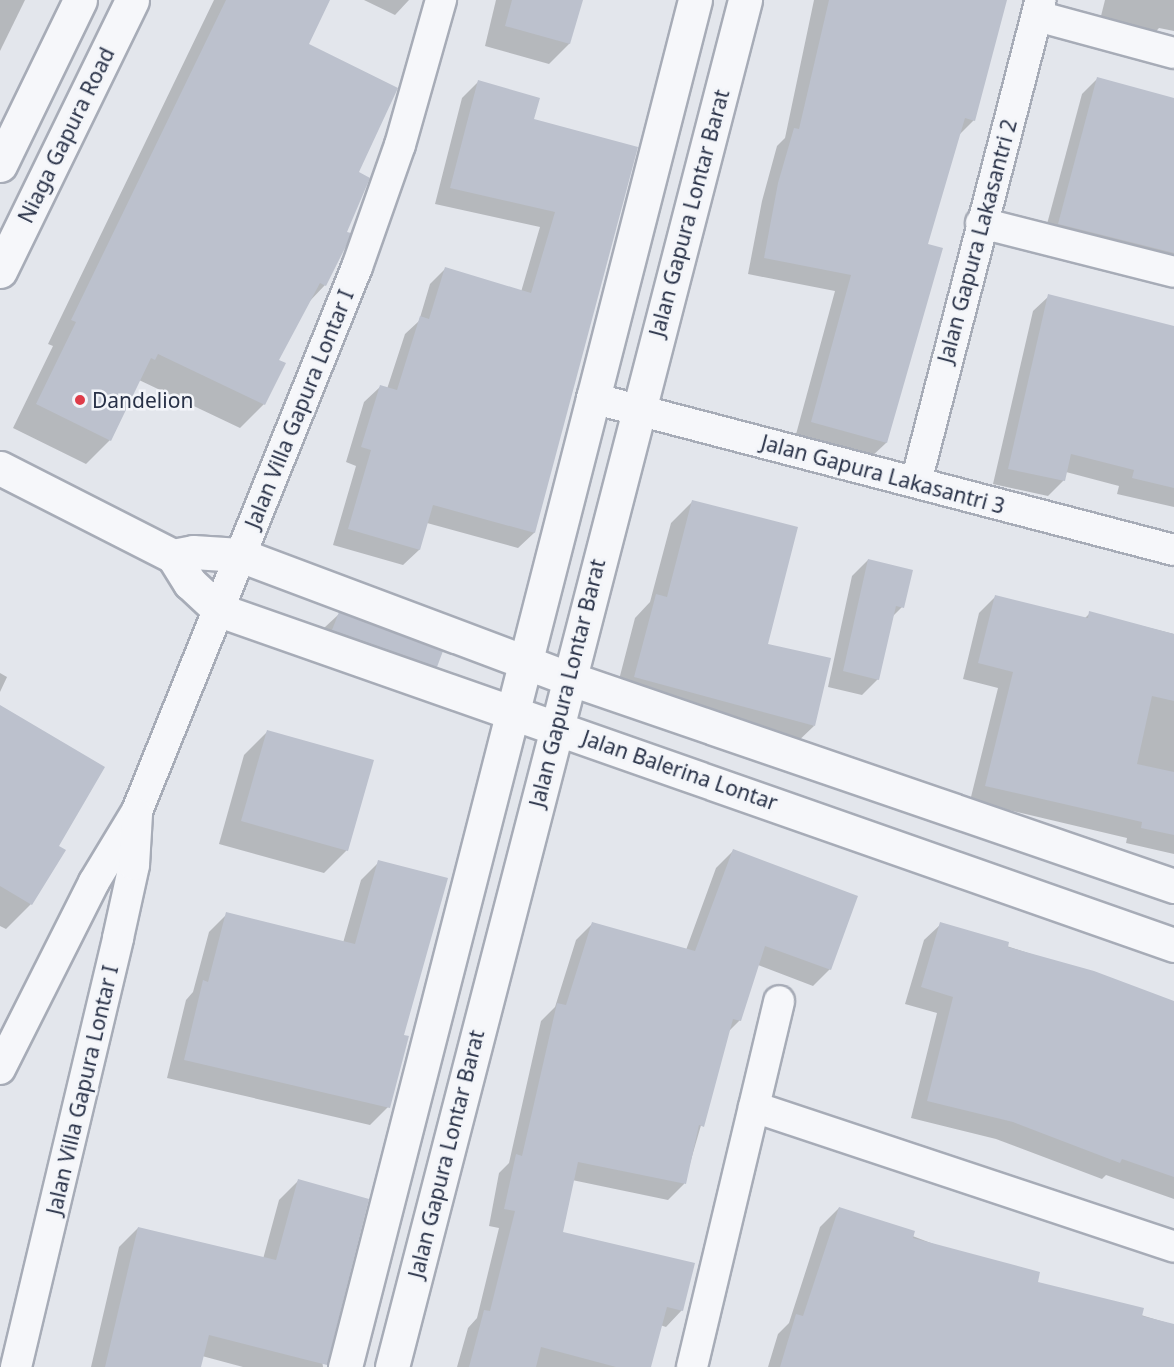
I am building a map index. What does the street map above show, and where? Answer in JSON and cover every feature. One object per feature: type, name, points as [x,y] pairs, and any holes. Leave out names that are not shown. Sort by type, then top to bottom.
[{"type":"street","points":[[0,165],[80,0]]},
{"type":"street","name":"Niaga Gapura Road","points":[[0,271],[132,0]]},
{"type":"street","name":"Jalan Villa Gapura Lontar I","points":[[0,1069],[94,882],[137,810],[361,257],[400,145],[441,0]]},
{"type":"street","name":"Jalan Gapura Lontar Barat","points":[[345,1367],[695,0]]},
{"type":"street","name":"Jalan Gapura Lontar Barat","points":[[392,1367],[637,410],[745,0]]},
{"type":"street","points":[[1039,8],[1174,53]]},
{"type":"street","name":"Jalan Gapura Lakasantri 2","points":[[916,482],[981,223],[1039,8]]},
{"type":"street","points":[[981,223],[1174,272]]},
{"type":"street","name":"Jalan Gapura Lakasantri 3","points":[[592,399],[1174,549]]},
{"type":"street","points":[[0,468],[173,556],[193,552],[240,555],[568,678],[1174,886]]},
{"type":"street","name":"Jalan Balerina Lontar","points":[[173,556],[190,583],[219,610],[1174,945]]},
{"type":"street","name":"Jalan Villa Gapura Lontar I","points":[[16,1367],[134,865],[137,810]]},
{"type":"street","points":[[692,1367],[779,1001]]},
{"type":"street","points":[[754,1107],[1174,1247]]},
{"type":"building","points":[[226,0],[330,0],[309,44],[398,88],[359,172],[370,178],[347,232],[351,233],[347,244],[326,286],[320,283],[279,360],[286,363],[265,405],[158,354],[155,360],[151,358],[111,441],[36,404],[76,322],[71,320]]},
{"type":"building","points":[[512,0],[583,0],[570,44],[505,26]]},
{"type":"building","points":[[829,0],[1007,0],[975,121],[965,118],[928,244],[943,248],[887,443],[811,422],[851,275],[764,258],[778,183],[794,128],[799,129]]},
{"type":"building","points":[[1097,77],[1174,98],[1174,253],[1058,224]]},
{"type":"building","points":[[478,80],[540,98],[534,119],[638,147],[535,533],[433,505],[420,550],[348,529],[371,450],[361,447],[380,385],[397,390],[420,316],[429,319],[445,267],[531,293],[555,212],[450,188]]},
{"type":"building","points":[[1048,294],[1174,326],[1174,488],[1132,478],[1134,470],[1071,454],[1065,481],[1008,469]]},
{"type":"building","points":[[692,500],[798,527],[768,644],[831,658],[815,726],[634,677],[656,594],[667,597]]},
{"type":"building","points":[[868,559],[913,570],[904,608],[896,606],[879,680],[843,671]]},
{"type":"building","points":[[995,595],[1088,618],[1089,611],[1174,634],[1174,701],[1152,696],[1137,764],[1174,772],[1174,835],[1141,828],[1142,822],[985,786],[1013,672],[978,663]]},
{"type":"building","points":[[339,612],[443,651],[437,667],[332,630]]},
{"type":"building","points":[[0,705],[105,767],[59,846],[66,850],[32,905],[0,886]]},
{"type":"building","points":[[267,730],[374,760],[348,851],[241,821]]},
{"type":"building","points":[[733,849],[858,896],[831,970],[765,946],[741,1021],[733,1019],[704,1127],[699,1125],[686,1184],[578,1162],[563,1232],[695,1263],[683,1311],[667,1307],[651,1367],[616,1367],[541,1347],[536,1367],[469,1367],[484,1310],[490,1311],[515,1211],[504,1209],[516,1154],[522,1156],[557,1003],[566,1005],[592,922],[695,951]]},
{"type":"building","points":[[378,860],[448,878],[404,1035],[409,1036],[390,1108],[184,1060],[203,980],[208,982],[226,912],[355,944]]},
{"type":"building","points":[[940,922],[1009,942],[1008,947],[1094,971],[1174,1001],[1174,1177],[1122,1159],[1120,1163],[1013,1122],[927,1101],[953,997],[921,987]]},
{"type":"building","points":[[298,1179],[369,1199],[327,1365],[209,1335],[201,1367],[105,1367],[138,1227],[276,1260]]},
{"type":"building","points":[[839,1207],[915,1231],[913,1238],[1040,1272],[1038,1282],[1144,1308],[1142,1316],[1174,1324],[1174,1367],[780,1367],[796,1314],[803,1316]]},
{"type":"place","name":"Dandelion","points":[[80,400]]}]
